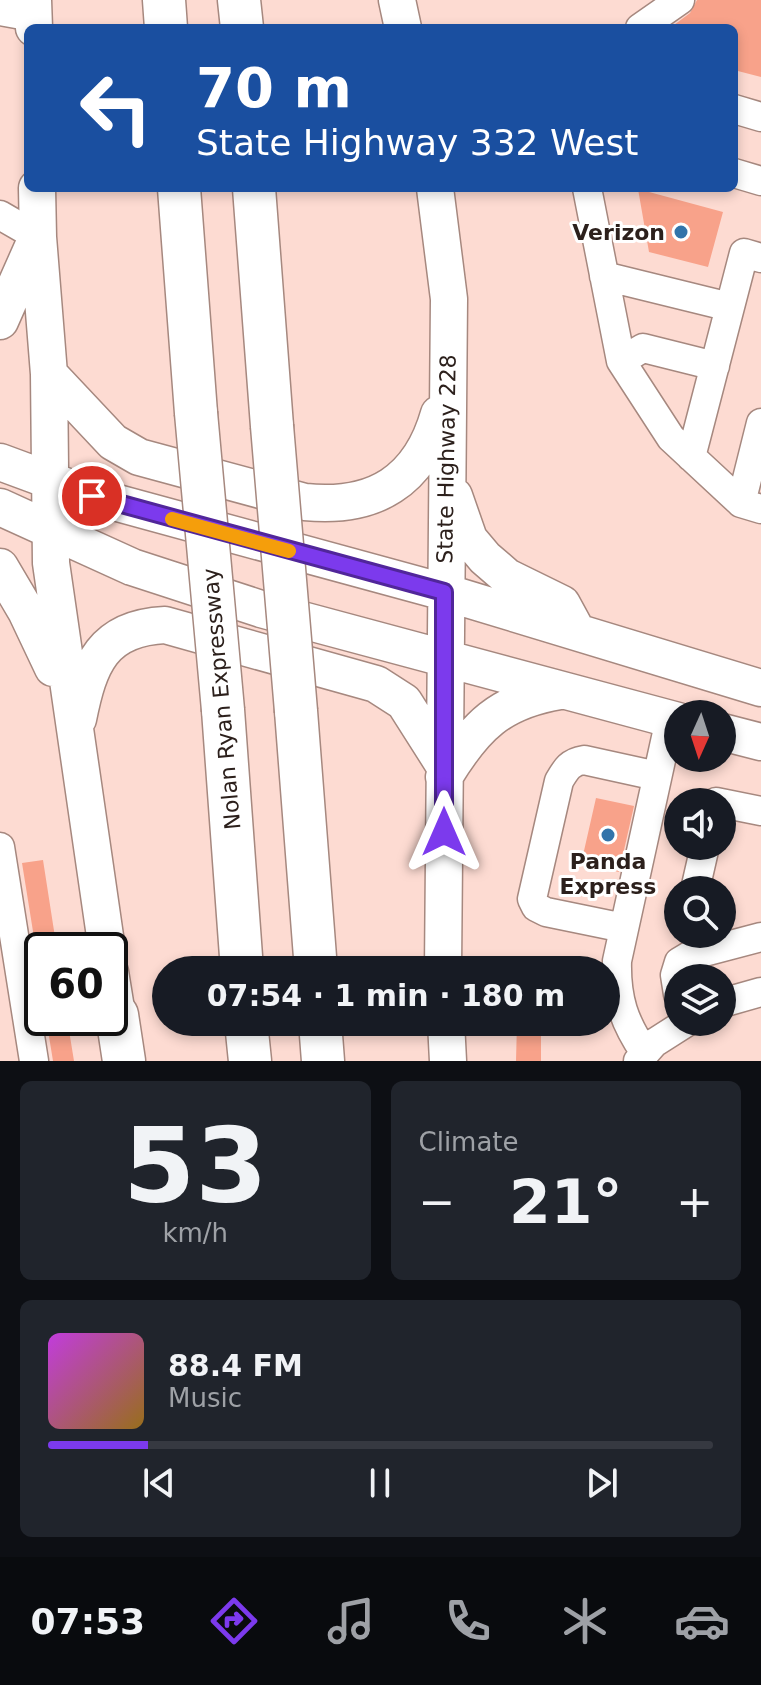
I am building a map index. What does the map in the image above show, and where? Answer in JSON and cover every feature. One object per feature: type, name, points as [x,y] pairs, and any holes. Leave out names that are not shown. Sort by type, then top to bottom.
[{"type":"highway","points":[[164,0],[166,24]]},
{"type":"highway","points":[[239,0],[242,24]]},
{"type":"highway","name":"Nolan Ryan Expressway","points":[[179,192],[241,956]]},
{"type":"highway","points":[[254,192],[315,956]]},
{"type":"highway","points":[[120,1036],[124,1061]]},
{"type":"highway","points":[[247,1036],[250,1061]]},
{"type":"highway","points":[[321,1036],[323,1061]]},
{"type":"main road","points":[[397,0],[402,24]]},
{"type":"main road","points":[[37,192],[49,374],[50,532],[68,700],[104,932]]},
{"type":"main road","name":"State Highway 228","points":[[436,192],[449,299],[443,956]]},
{"type":"main road","points":[[0,321],[38,237]]},
{"type":"main road","points":[[49,374],[113,442],[139,457],[305,502],[328,504],[376,493],[409,473],[431,442],[447,387]]},
{"type":"main road","points":[[0,462],[52,484],[444,592],[761,688]]},
{"type":"main road","points":[[447,474],[469,539],[507,577],[562,604],[576,631]]},
{"type":"main road","points":[[0,507],[132,567],[444,660],[664,717]]},
{"type":"main road","points":[[0,567],[26,611],[68,700]]},
{"type":"main road","points":[[74,742],[87,676],[95,659],[118,638],[133,630],[165,625],[376,684],[404,702],[444,771],[482,723],[515,703],[560,691]]},
{"type":"main road","points":[[736,736],[761,742]]},
{"type":"main road","points":[[447,1036],[448,1061]]},
{"type":"lane","points":[[646,24],[680,0]]},
{"type":"lane","points":[[738,110],[761,117]]},
{"type":"lane","points":[[738,174],[761,181]]},
{"type":"lane","points":[[588,192],[621,361],[671,438],[751,506]]},
{"type":"lane","points":[[0,215],[38,237]]},
{"type":"lane","points":[[691,457],[744,253],[761,258]]},
{"type":"lane","points":[[604,276],[730,307]]},
{"type":"lane","points":[[621,361],[643,348],[715,366]]},
{"type":"lane","points":[[751,506],[761,423]]},
{"type":"lane","points":[[664,753],[617,961],[617,997],[641,1057],[665,1036]]},
{"type":"lane","points":[[624,928],[546,912],[536,907],[532,899],[559,781],[566,769],[574,762],[584,760],[657,776]]},
{"type":"lane","points":[[736,806],[761,811]]},
{"type":"lane","points":[[0,847],[34,1061]]},
{"type":"lane","points":[[679,962],[689,956],[761,937]]},
{"type":"lane","points":[[679,962],[682,948]]},
{"type":"lane","points":[[736,999],[761,992]]},
{"type":"building","points":[[697,0],[761,0],[761,77],[738,71],[738,24],[675,24],[690,13]]},
{"type":"building","name":"Verizon","points":[[639,192],[649,192],[723,212],[708,267],[649,252]]},
{"type":"building","name":"Panda Express","points":[[596,798],[634,806],[619,872],[581,864]]},
{"type":"building","points":[[43,860],[54,932],[33,932],[22,863]]},
{"type":"building","points":[[49,1036],[70,1036],[74,1061],[53,1061]]},
{"type":"building","points":[[517,1036],[541,1036],[541,1061],[516,1061]]},
{"type":"slow traffic","points":[[172,519],[289,551]]},
{"type":"place","name":"Verizon","points":[[681,232]]},
{"type":"place","name":"Panda Express","points":[[608,835]]},
{"type":"route","points":[[92,496],[444,592],[444,832]]}]
